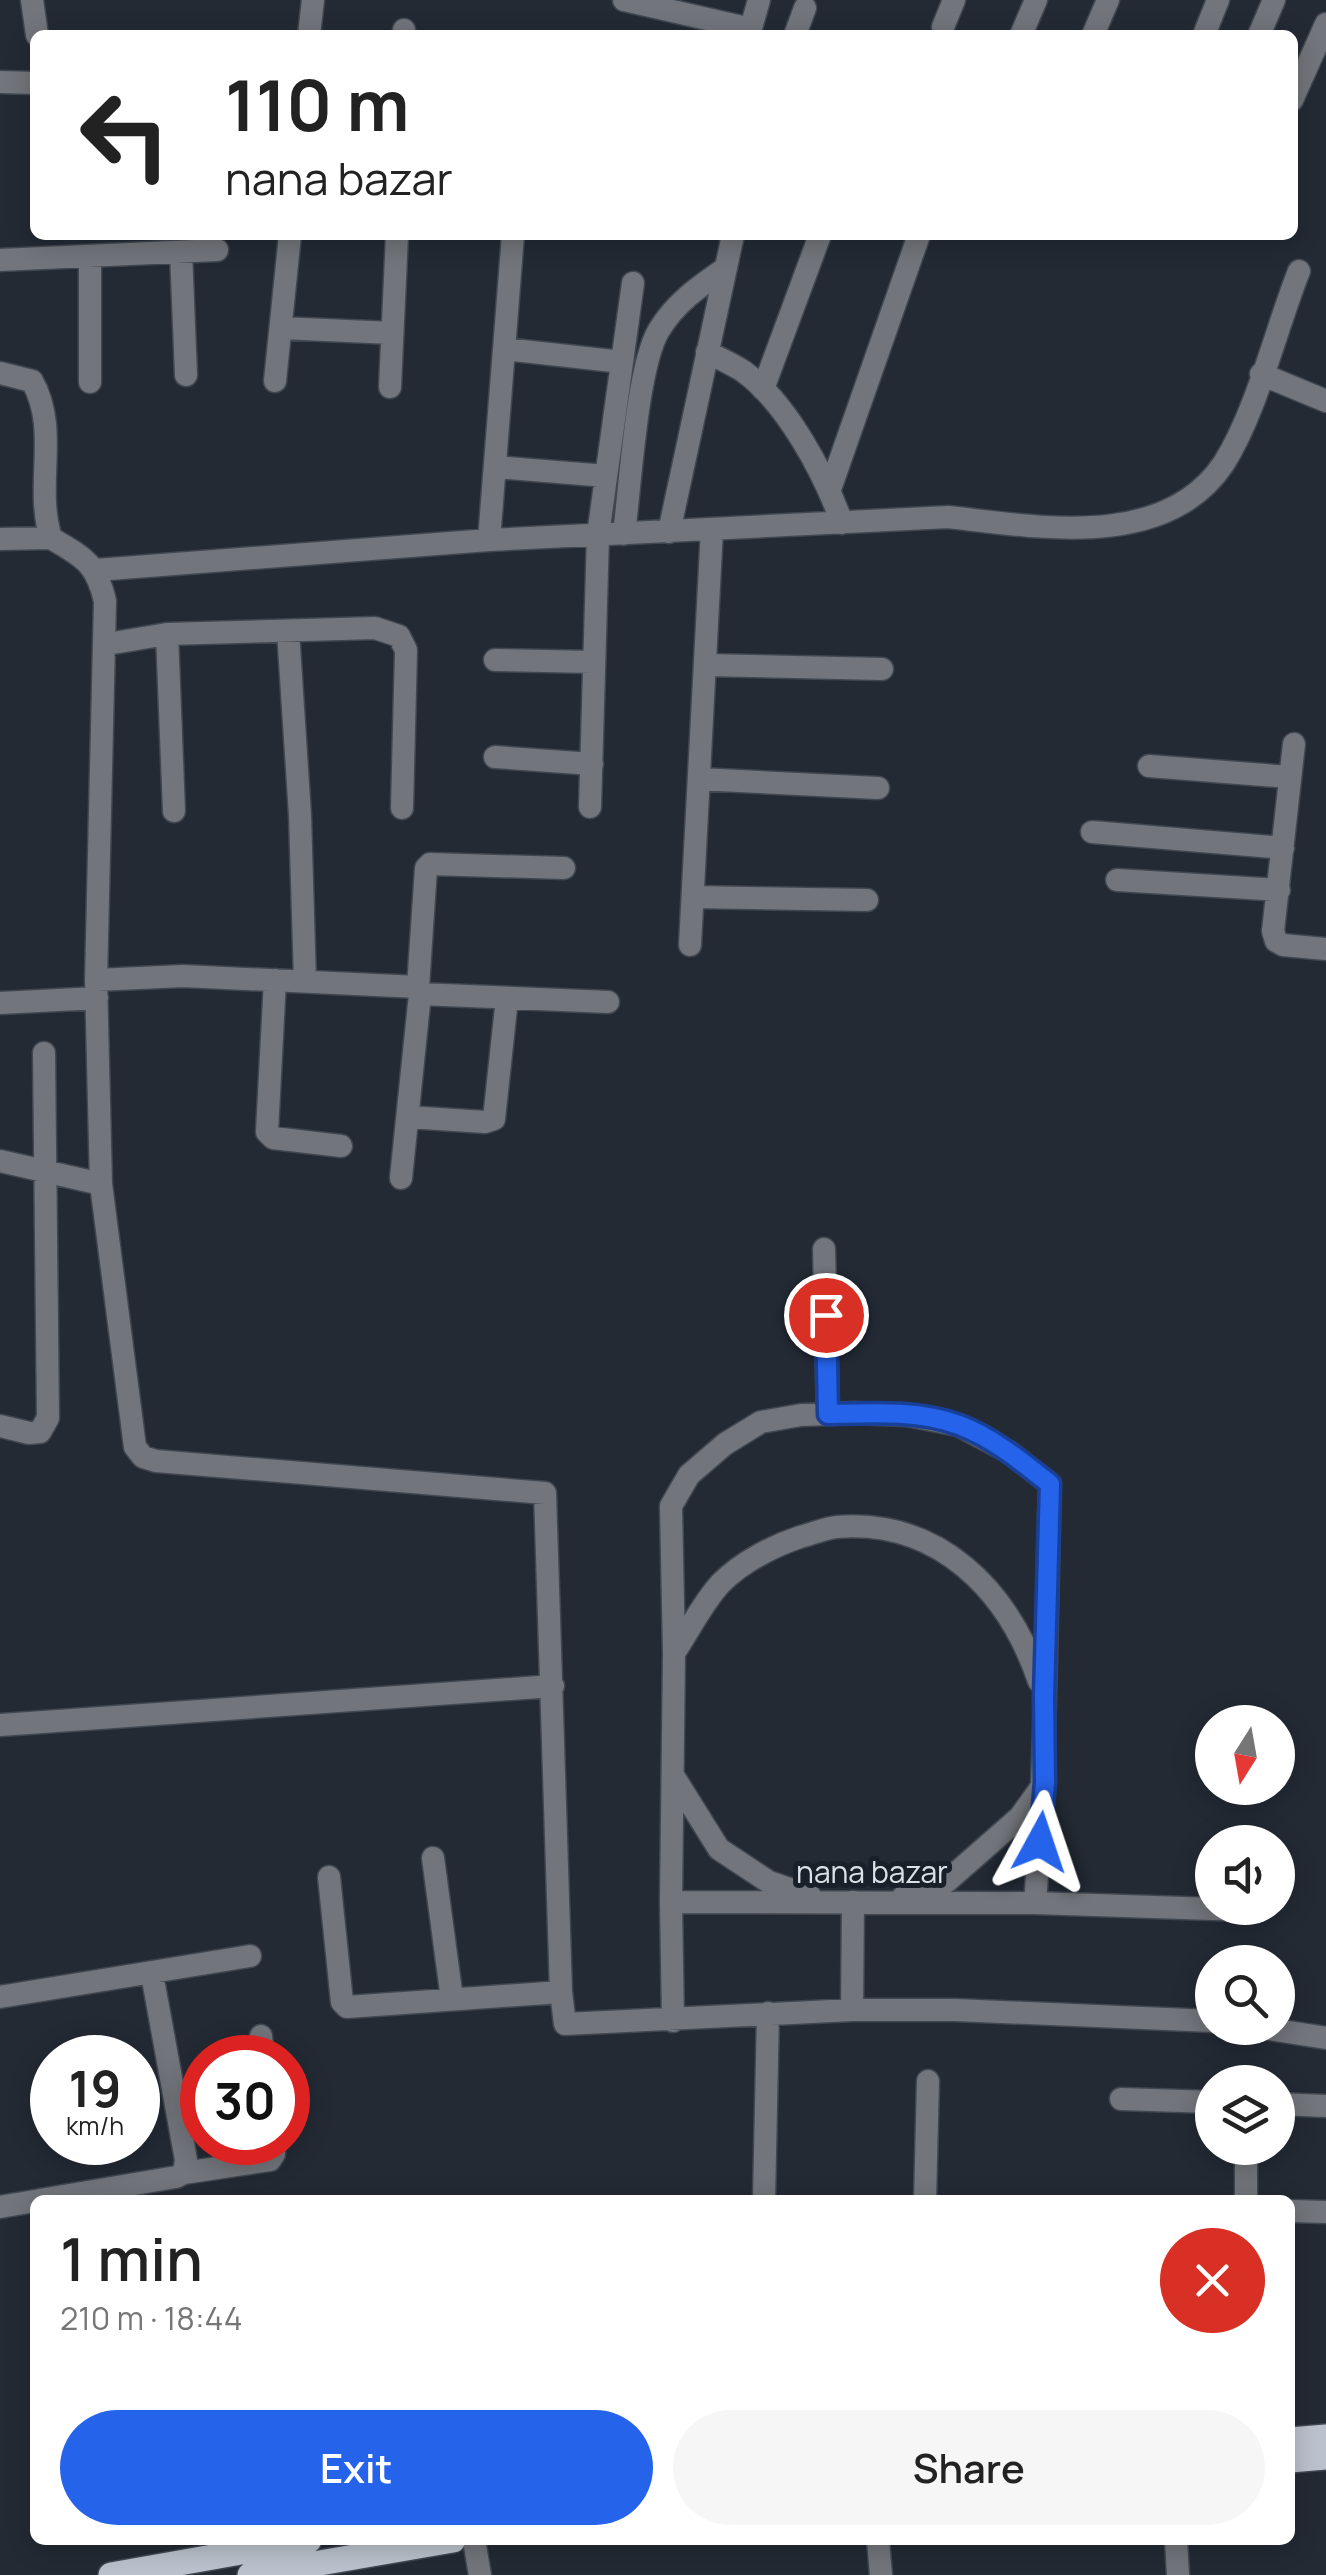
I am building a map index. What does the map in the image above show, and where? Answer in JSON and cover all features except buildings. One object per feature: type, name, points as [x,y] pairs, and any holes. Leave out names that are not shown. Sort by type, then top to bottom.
[{"type":"main road","points":[[1295,2440],[1326,2437]]},
{"type":"main road","points":[[1295,2460],[1326,2457]]},
{"type":"main road","points":[[112,2575],[281,2545]]},
{"type":"main road","points":[[250,2575],[425,2545]]},
{"type":"street","points":[[32,0],[36,30]]},
{"type":"street","points":[[309,30],[312,0]]},
{"type":"street","points":[[624,0],[742,30]]},
{"type":"street","points":[[751,30],[759,0]]},
{"type":"street","points":[[943,28],[954,0]]},
{"type":"street","points":[[1023,30],[1036,0]]},
{"type":"street","points":[[1095,30],[1108,0]]},
{"type":"street","points":[[1206,30],[1218,0]]},
{"type":"street","points":[[1262,30],[1274,0]]},
{"type":"street","points":[[796,30],[804,8]]},
{"type":"street","points":[[1298,88],[1323,38]]},
{"type":"street","points":[[0,82],[30,82]]},
{"type":"street","points":[[275,382],[289,240]]},
{"type":"street","points":[[390,387],[397,240]]},
{"type":"street","points":[[490,540],[513,240]]},
{"type":"street","points":[[669,532],[732,240]]},
{"type":"street","points":[[762,390],[818,240]]},
{"type":"street","points":[[830,489],[917,240]]},
{"type":"street","points":[[0,260],[217,250]]},
{"type":"street","points":[[181,252],[186,375]]},
{"type":"street","points":[[90,256],[90,382]]},
{"type":"street","points":[[624,534],[645,376],[656,333],[680,301],[726,268]]},
{"type":"street","points":[[96,570],[490,540],[948,518],[1111,526],[1179,508],[1224,463],[1243,424],[1299,271]]},
{"type":"street","points":[[590,808],[598,535],[633,283]]},
{"type":"street","points":[[280,328],[392,333]]},
{"type":"street","points":[[504,349],[622,362]]},
{"type":"street","points":[[708,352],[743,371],[795,431],[830,489],[842,524]]},
{"type":"street","points":[[0,373],[32,382],[40,396],[46,420],[43,514],[51,538]]},
{"type":"street","points":[[1261,374],[1326,401]]},
{"type":"street","points":[[495,468],[606,476]]},
{"type":"street","points":[[690,944],[712,530]]},
{"type":"street","points":[[0,539],[51,538],[80,555],[96,570],[105,601],[96,989],[101,1184],[135,1447],[143,1457],[156,1461],[546,1493],[565,2024],[852,2010],[956,2010],[1195,2020]]},
{"type":"street","points":[[107,644],[167,634],[375,628],[399,636],[406,650],[402,808]]},
{"type":"street","points":[[288,631],[300,815],[305,981]]},
{"type":"street","points":[[167,634],[174,811]]},
{"type":"street","points":[[495,660],[594,662]]},
{"type":"street","points":[[705,665],[882,669]]},
{"type":"street","points":[[1294,744],[1273,931],[1276,941],[1283,944],[1326,950]]},
{"type":"street","points":[[496,757],[592,764]]},
{"type":"street","points":[[1149,766],[1290,777]]},
{"type":"street","points":[[699,779],[878,788]]},
{"type":"street","points":[[1092,832],[1283,848]]},
{"type":"street","points":[[402,1178],[426,868],[430,864],[564,868]]},
{"type":"street","points":[[1117,880],[1279,890]]},
{"type":"street","points":[[693,897],[867,900]]},
{"type":"street","points":[[0,1003],[183,976],[608,1002]]},
{"type":"street","points":[[275,980],[266,1132],[272,1138],[340,1146]]},
{"type":"street","points":[[408,1117],[486,1122],[494,1119],[507,998]]},
{"type":"street","points":[[0,1426],[40,1432],[48,1418],[44,1053]]},
{"type":"street","points":[[0,1161],[101,1184]]},
{"type":"street","points":[[824,1249],[828,1414]]},
{"type":"street","points":[[673,2021],[671,1506],[690,1475],[725,1444],[762,1422],[828,1414],[907,1415],[958,1425],[1008,1452],[1050,1484],[1045,1782],[1036,1903]]},
{"type":"street","points":[[674,1653],[721,1583],[775,1545],[835,1526],[905,1532],[964,1563],[1000,1602],[1027,1646],[1044,1696]]},
{"type":"street","points":[[0,1725],[553,1686]]},
{"type":"street","points":[[673,1776],[720,1850],[769,1882],[827,1902]]},
{"type":"street","points":[[889,1903],[946,1882],[1020,1818],[1045,1782]]},
{"type":"street","points":[[433,1858],[452,1999]]},
{"type":"street","points":[[329,1876],[342,2002],[347,2008],[561,1992]]},
{"type":"street","name":"nana bazar","points":[[671,1902],[1036,1903],[1195,1908]]},
{"type":"street","points":[[852,2010],[853,1902]]},
{"type":"street","points":[[0,1997],[250,1956]]},
{"type":"street","points":[[152,1974],[186,2160],[184,2173]]},
{"type":"street","points":[[764,2195],[768,2013]]},
{"type":"street","points":[[1295,2033],[1326,2038]]},
{"type":"street","points":[[925,2195],[928,2081]]},
{"type":"street","points":[[1121,2099],[1195,2101]]},
{"type":"street","points":[[1295,2105],[1326,2106]]},
{"type":"street","points":[[68,2195],[237,2165]]},
{"type":"street","points":[[1246,2165],[1246,2195]]},
{"type":"street","points":[[0,2207],[30,2201]]},
{"type":"street","points":[[1295,2212],[1326,2212]]},
{"type":"street","points":[[475,2545],[480,2575]]},
{"type":"street","points":[[878,2545],[881,2575]]},
{"type":"street","points":[[1176,2545],[1178,2575]]},
{"type":"route","points":[[826,1315],[828,1414],[907,1415],[958,1425],[1008,1452],[1050,1484],[1045,1782],[1040,1842]]}]
